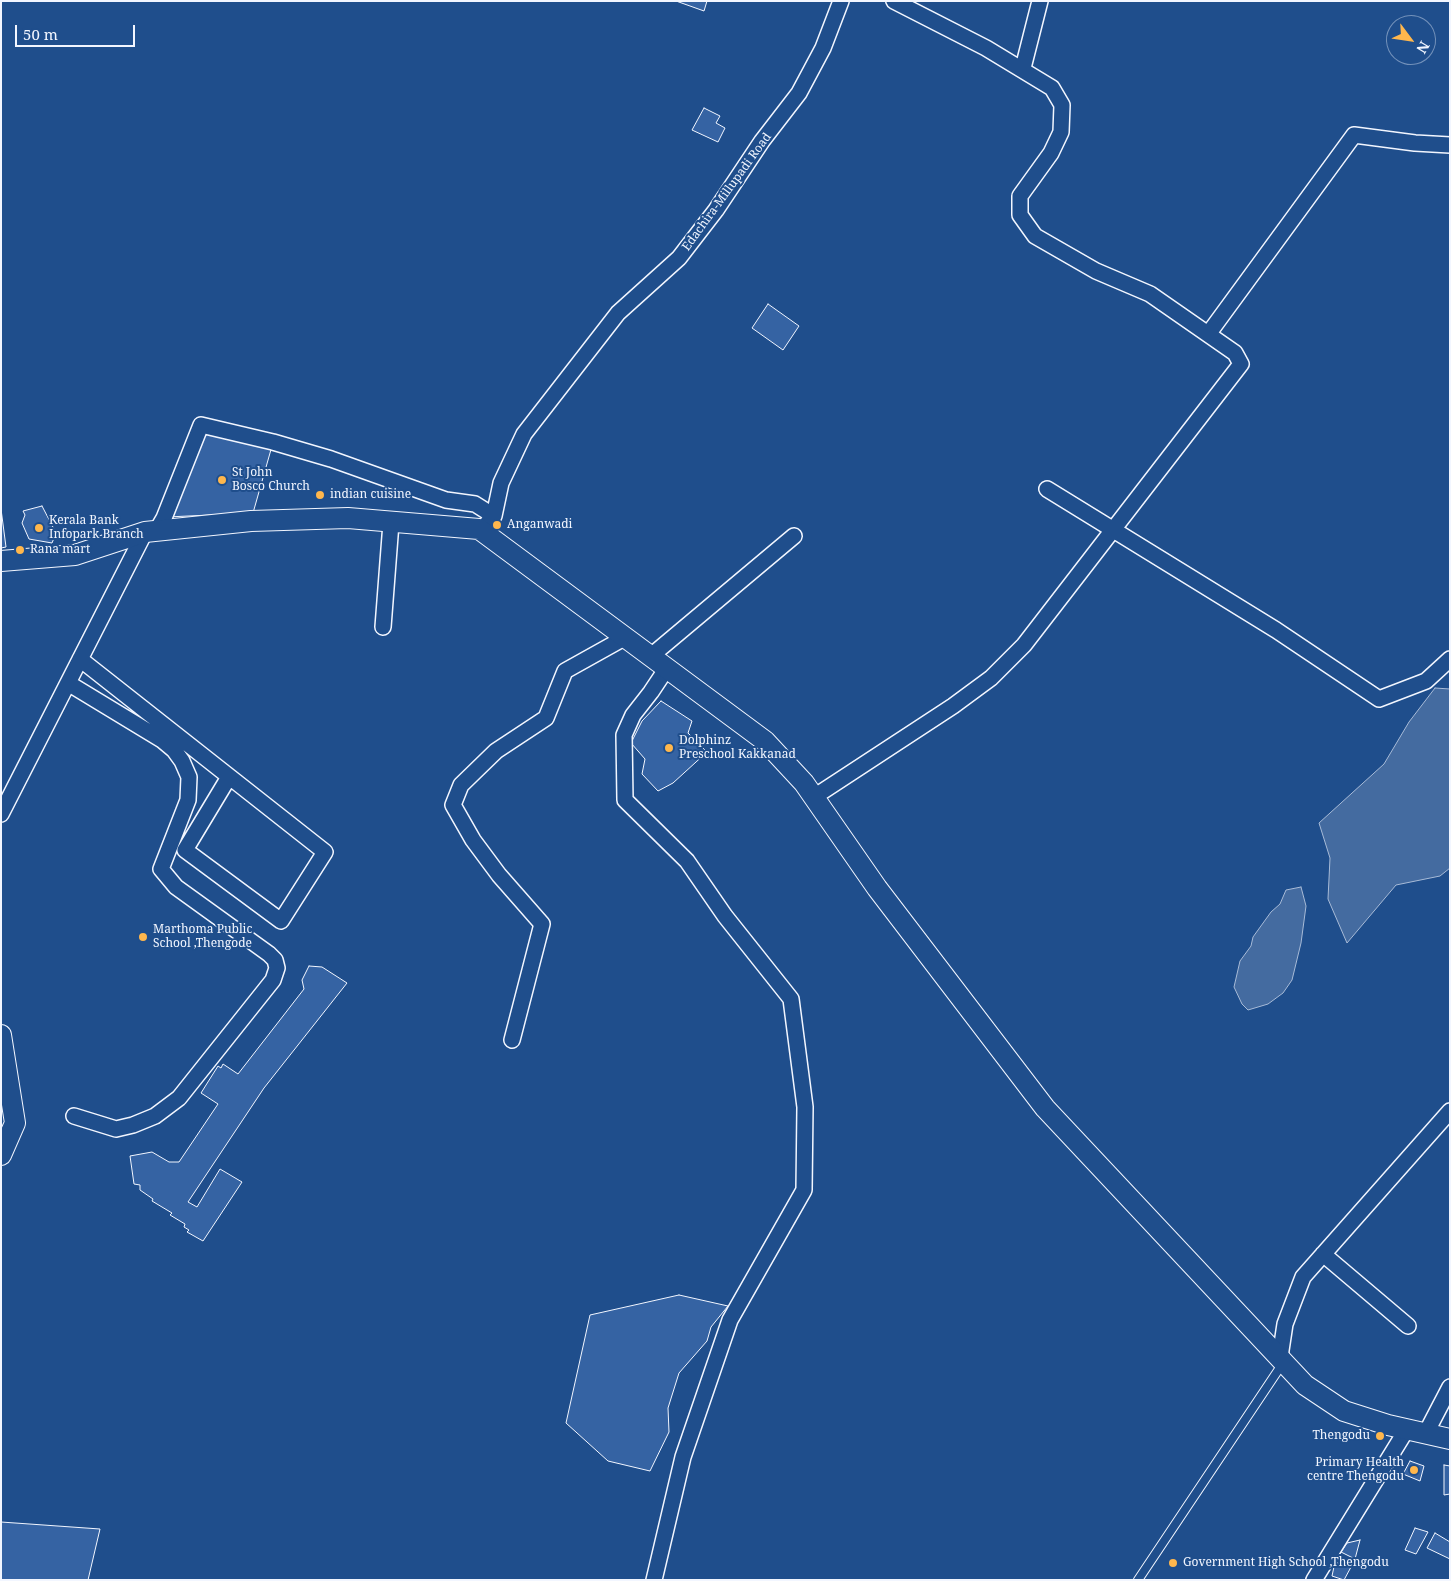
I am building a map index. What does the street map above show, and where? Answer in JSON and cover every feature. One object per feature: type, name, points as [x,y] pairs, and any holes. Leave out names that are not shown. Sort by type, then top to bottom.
[{"type":"main road","points":[[1,561],[75,554],[151,531],[251,521],[348,518],[479,529],[765,741],[814,797],[877,888],[1044,1108],[1155,1228],[1305,1385],[1344,1411],[1450,1439]]},
{"type":"main road","points":[[1,1035],[15,1123],[1,1154]]},
{"type":"street","name":"Edachira-Millupadi Road","points":[[494,516],[501,483],[524,434],[618,313],[679,258],[716,210],[762,141],[799,93],[823,48],[841,1]]},
{"type":"street","points":[[814,797],[991,678],[1024,645],[1241,364],[1235,353],[1150,294],[1062,254],[1035,236],[1020,216],[1020,196],[1051,153],[1061,132],[1062,105],[1052,88],[1023,68],[894,1]]},
{"type":"street","points":[[1023,68],[1040,1]]},
{"type":"street","points":[[1209,334],[1354,135],[1414,143],[1450,145]]},
{"type":"street","points":[[1,814],[80,659],[151,531],[201,425],[273,442],[331,459],[446,500],[475,504],[494,516],[479,529]]},
{"type":"street","points":[[1047,489],[1115,529],[1276,630],[1378,699],[1426,681],[1450,659]]},
{"type":"street","points":[[383,627],[391,523]]},
{"type":"street","points":[[654,1580],[683,1457],[730,1320],[804,1190],[805,1107],[791,999],[753,953],[687,861],[625,800],[624,735],[632,714],[651,692],[659,662],[794,536]]},
{"type":"street","points":[[512,1040],[542,924],[473,840],[453,805],[461,785],[496,751],[546,718],[565,671],[626,637]]},
{"type":"street","points":[[80,659],[230,777],[325,852],[281,921],[185,850],[230,777]]},
{"type":"street","points":[[68,683],[162,740],[174,750],[182,761],[189,777],[188,800],[161,869],[176,887],[269,954],[276,960],[277,968],[274,980],[179,1098],[155,1116],[132,1125],[116,1128],[74,1116]]},
{"type":"street","points":[[1282,1359],[1285,1324],[1303,1277],[1450,1111]]},
{"type":"street","points":[[1323,1254],[1408,1326]]},
{"type":"street","points":[[1314,1580],[1417,1431],[1450,1387]]},
{"type":"lane","points":[[1138,1580],[1282,1359]]},
{"type":"water","points":[[1435,688],[1450,689],[1450,868],[1440,876],[1396,885],[1347,943],[1328,899],[1330,858],[1319,823],[1384,764],[1409,722]]},
{"type":"water","points":[[1301,887],[1306,906],[1301,943],[1292,980],[1283,993],[1268,1004],[1248,1010],[1242,1004],[1234,987],[1240,961],[1251,946],[1253,937],[1271,912],[1280,904],[1286,890]]},
{"type":"building","points":[[676,1],[707,1],[704,11]]},
{"type":"building","points":[[704,108],[720,116],[716,123],[725,128],[718,142],[692,130]]},
{"type":"building","points":[[768,304],[799,326],[783,350],[752,328]]},
{"type":"building","name":"St John Bosco Church","points":[[202,428],[272,446],[253,513],[167,517]]},
{"type":"building","name":"Kerala Bank Infopark Branch","points":[[42,506],[56,533],[52,543],[29,539],[22,523],[25,515],[23,511]]},
{"type":"building","points":[[1,509],[6,547],[1,548]]},
{"type":"building","name":"Dolphinz Preschool Kakkanad","points":[[661,701],[692,721],[688,733],[707,752],[673,783],[658,791],[642,774],[645,759],[631,743],[642,721]]},
{"type":"building","points":[[309,966],[322,967],[347,983],[264,1088],[188,1202],[197,1207],[220,1169],[242,1182],[203,1241],[187,1232],[189,1230],[184,1227],[185,1224],[170,1215],[172,1213],[152,1201],[153,1199],[140,1190],[140,1185],[134,1184],[130,1156],[152,1152],[169,1162],[179,1162],[218,1104],[201,1093],[218,1066],[221,1068],[223,1064],[238,1074],[304,989],[302,980]]},
{"type":"building","points":[[679,1295],[728,1306],[711,1327],[707,1341],[679,1373],[668,1408],[669,1432],[650,1471],[608,1461],[566,1423],[590,1315]]},
{"type":"building","name":"Primary Health centre Thengodu","points":[[1410,1461],[1424,1466],[1420,1481],[1403,1474]]},
{"type":"building","points":[[1444,1465],[1450,1466],[1450,1494],[1444,1495]]},
{"type":"building","points":[[1,1522],[100,1529],[88,1580],[1,1580]]},
{"type":"building","points":[[1415,1528],[1428,1532],[1416,1554],[1405,1550]]},
{"type":"building","points":[[1435,1533],[1450,1542],[1450,1559],[1427,1548]]},
{"type":"building","points":[[1360,1540],[1355,1559],[1341,1552],[1347,1543]]},
{"type":"building","points":[[1335,1562],[1351,1567],[1344,1580],[1332,1576]]},
{"type":"place","name":"St John Bosco Church","points":[[222,480]]},
{"type":"place","name":"indian cuisine","points":[[320,495]]},
{"type":"place","name":"Anganwadi","points":[[497,525]]},
{"type":"place","name":"Kerala Bank Infopark Branch","points":[[39,528]]},
{"type":"place","name":"Rana mart","points":[[20,550]]},
{"type":"place","name":"Dolphinz Preschool Kakkanad","points":[[669,748]]},
{"type":"place","name":"Marthoma Public School ,Thengode","points":[[143,937]]},
{"type":"place","name":"Thengodu","points":[[1380,1436]]},
{"type":"place","name":"Primary Health centre Thengodu","points":[[1414,1470]]},
{"type":"place","name":"Government High School ,Thengodu","points":[[1173,1563]]}]
